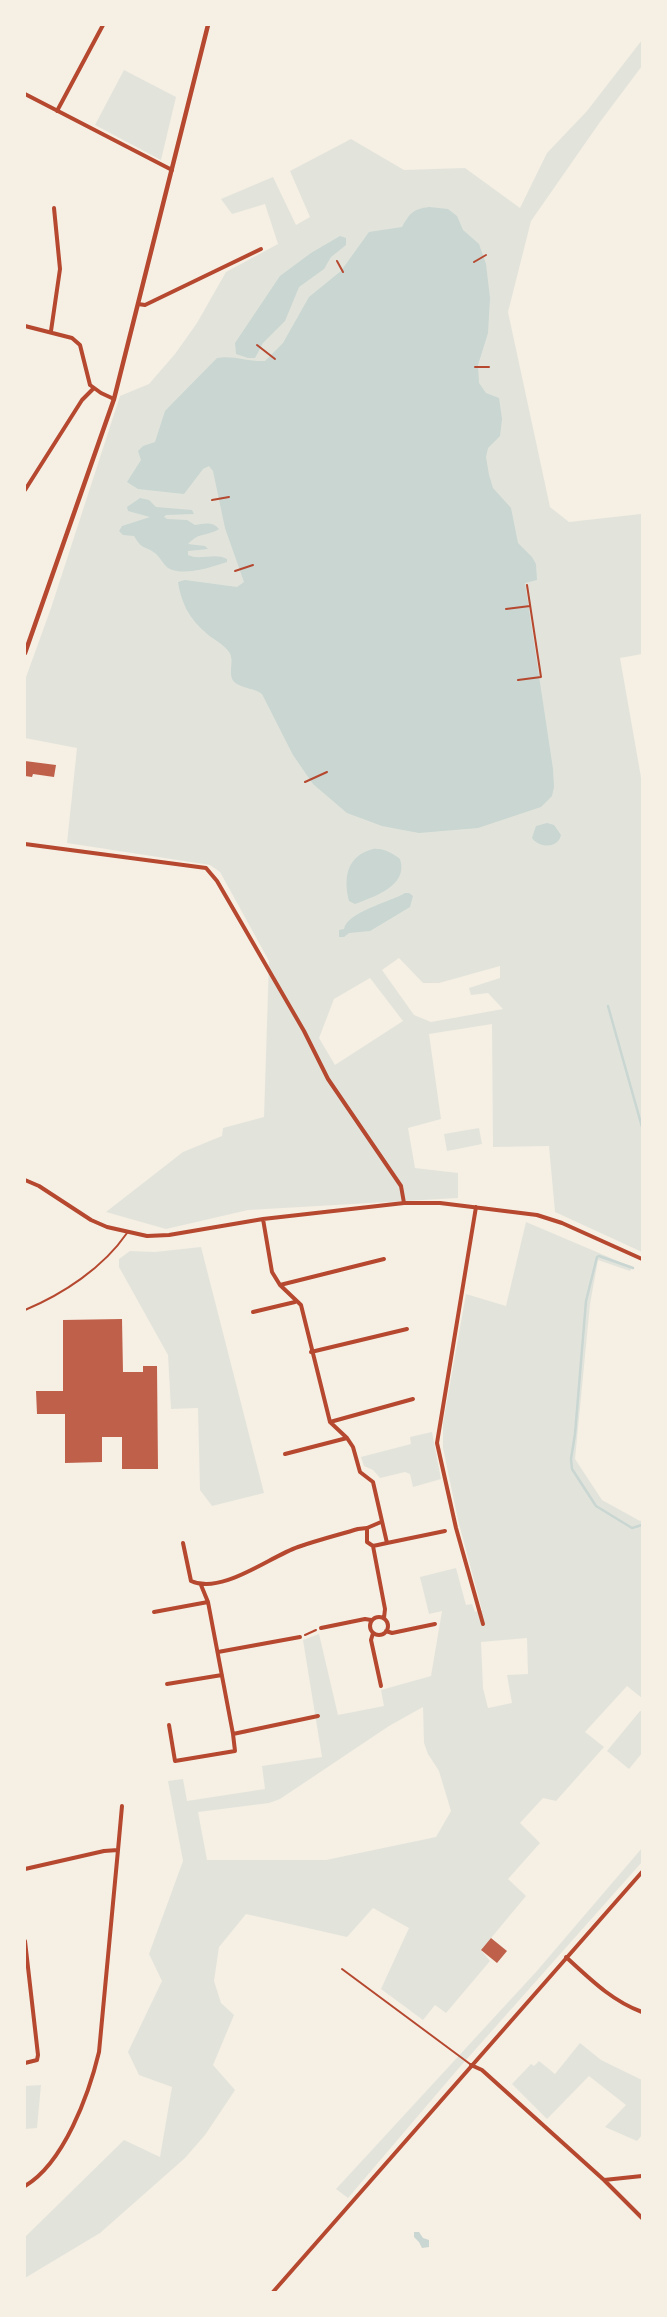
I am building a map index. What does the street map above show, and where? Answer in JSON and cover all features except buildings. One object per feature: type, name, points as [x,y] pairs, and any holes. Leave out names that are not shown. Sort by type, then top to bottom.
[{"type":"street","points":[[57,111],[103,25]]},
{"type":"street","points":[[25,653],[114,398],[208,25]]},
{"type":"street","points":[[25,94],[172,170]]},
{"type":"street","points":[[51,331],[60,269],[54,208]]},
{"type":"street","points":[[138,304],[145,305],[261,249]]},
{"type":"street","points":[[25,326],[51,331],[72,338],[80,345],[90,385],[114,398]]},
{"type":"street","points":[[25,490],[82,400],[94,388]]},
{"type":"street","points":[[25,844],[206,868],[217,881],[304,1031],[328,1079],[401,1186],[404,1203]]},
{"type":"street","points":[[25,1180],[38,1186],[92,1220],[127,1234],[147,1236],[169,1235],[262,1218],[404,1203],[440,1203],[537,1215],[562,1223],[642,1259]]},
{"type":"street","points":[[476,1207],[437,1443],[456,1528],[483,1624]]},
{"type":"street","points":[[262,1218],[272,1272],[280,1285],[301,1306],[330,1422],[347,1438],[353,1447],[360,1472],[373,1482],[387,1543]]},
{"type":"street","points":[[280,1285],[384,1258]]},
{"type":"street","points":[[253,1312],[295,1302]]},
{"type":"street","points":[[311,1352],[407,1329]]},
{"type":"street","points":[[330,1422],[413,1399]]},
{"type":"street","points":[[284,1454],[347,1438]]},
{"type":"street","points":[[182,1543],[191,1581],[201,1585],[226,1580],[249,1571],[297,1547],[367,1528],[381,1522]]},
{"type":"street","points":[[367,1528],[367,1542],[373,1546],[385,1609],[384,1618],[388,1624],[386,1631],[380,1635],[373,1633],[369,1626],[371,1620],[377,1616],[384,1618]]},
{"type":"street","points":[[373,1546],[445,1531]]},
{"type":"street","points":[[168,1725],[175,1761],[235,1751],[208,1602],[201,1585]]},
{"type":"street","points":[[154,1612],[208,1602]]},
{"type":"street","points":[[321,1628],[365,1619],[371,1620]]},
{"type":"street","points":[[386,1631],[392,1633],[435,1624]]},
{"type":"street","points":[[373,1633],[371,1640],[381,1686]]},
{"type":"street","points":[[218,1652],[300,1638]]},
{"type":"street","points":[[167,1684],[222,1675]]},
{"type":"street","points":[[233,1734],[318,1716]]},
{"type":"street","points":[[25,2186],[39,2176],[63,2143],[87,2095],[94,2073],[99,2052],[122,1806]]},
{"type":"street","points":[[25,1869],[104,1851],[118,1850]]},
{"type":"street","points":[[273,2292],[642,1872]]},
{"type":"street","points":[[25,1942],[38,2055],[37,2060],[25,2064]]},
{"type":"street","points":[[566,1957],[601,1989],[625,2006],[642,2012]]},
{"type":"street","points":[[471,2065],[482,2070],[604,2180],[642,2218]]},
{"type":"street","points":[[604,2180],[642,2176]]},
{"type":"lane","points":[[25,1310],[49,1300],[104,1261],[127,1234]]},
{"type":"lane","points":[[342,1969],[471,2065]]},
{"type":"path","points":[[474,262],[486,255]]},
{"type":"path","points":[[337,261],[343,272]]},
{"type":"path","points":[[257,345],[275,359]]},
{"type":"path","points":[[475,367],[489,367]]},
{"type":"path","points":[[212,500],[229,496]]},
{"type":"path","points":[[235,571],[253,565]]},
{"type":"path","points":[[518,680],[541,677],[527,585]]},
{"type":"path","points":[[506,609],[530,606]]},
{"type":"path","points":[[305,782],[327,772]]},
{"type":"path","points":[[300,1638],[321,1628]]},
{"type":"shaded area","points":[[642,40],[642,66],[600,122],[531,221],[508,312],[550,507],[569,522],[641,514],[642,519],[642,654],[620,658],[642,783],[642,1252],[555,1212],[549,1146],[493,1147],[492,1024],[429,1034],[441,1119],[408,1128],[415,1168],[458,1173],[458,1198],[248,1210],[166,1229],[106,1212],[183,1152],[222,1136],[223,1128],[264,1117],[269,961],[220,872],[210,865],[67,843],[77,748],[25,738],[25,680],[51,608],[120,396],[149,384],[175,354],[197,323],[226,272],[278,244],[265,204],[232,214],[221,199],[273,177],[296,225],[310,217],[290,171],[351,139],[404,170],[465,168],[520,208],[547,153],[587,111]],"holes":[[[399,958],[423,983],[439,983],[500,966],[500,978],[469,988],[471,995],[488,993],[503,1009],[431,1022],[414,1015],[382,970]],[[370,978],[403,1021],[335,1065],[319,1038],[334,999]]]},
{"type":"shaded area","points":[[124,70],[176,97],[161,160],[95,125]]},
{"type":"shaded area","points":[[429,207],[448,209],[457,216],[463,230],[479,244],[486,264],[490,298],[488,333],[478,365],[479,383],[486,393],[499,398],[502,419],[500,436],[488,448],[486,457],[493,488],[511,508],[518,543],[532,557],[536,564],[537,580],[525,583],[553,769],[554,787],[552,796],[541,807],[478,828],[419,833],[382,826],[347,813],[313,784],[293,755],[262,694],[240,686],[233,681],[231,673],[232,660],[229,652],[193,620],[182,599],[178,582],[185,580],[237,587],[244,582],[225,528],[213,471],[209,466],[203,469],[184,494],[138,489],[127,482],[141,460],[138,451],[143,446],[155,442],[165,411],[217,358],[229,357],[265,361],[283,343],[309,297],[341,271],[369,232],[402,227],[412,212]]},
{"type":"shaded area","points":[[340,236],[346,238],[346,245],[331,257],[324,269],[299,287],[285,321],[263,343],[255,358],[236,354],[235,343],[280,276],[311,253]]},
{"type":"shaded area","points":[[140,498],[149,500],[156,507],[192,510],[194,514],[166,515],[164,517],[167,519],[187,520],[195,525],[208,524],[216,526],[219,529],[200,536],[188,544],[205,546],[208,549],[188,551],[188,555],[193,557],[217,556],[227,559],[227,562],[198,570],[174,571],[168,568],[155,553],[142,546],[134,536],[123,535],[119,531],[122,526],[150,517],[128,511],[127,507]]},
{"type":"shaded area","points":[[547,823],[554,825],[561,835],[556,843],[548,846],[539,844],[532,838],[536,826]]},
{"type":"shaded area","points":[[373,849],[387,851],[400,859],[401,868],[399,876],[388,889],[355,904],[349,901],[347,892],[349,869],[357,857]]},
{"type":"shaded area","points":[[405,893],[413,896],[410,907],[370,931],[349,933],[344,937],[339,937],[339,930],[344,929],[353,917]]},
{"type":"shaded area","points":[[479,1128],[482,1144],[447,1151],[444,1134]]},
{"type":"shaded area","points":[[526,1222],[632,1267],[630,1271],[598,1260],[590,1304],[575,1459],[602,1500],[640,1521],[642,1520],[642,1698],[627,1686],[585,1732],[604,1747],[556,1801],[543,1798],[520,1823],[540,1843],[508,1879],[526,1896],[481,1950],[490,1961],[446,2013],[435,2005],[423,2020],[381,1989],[409,1928],[373,1908],[347,1937],[246,1914],[219,1947],[214,1981],[221,2003],[234,2015],[213,2065],[235,2090],[205,2135],[185,2158],[100,2233],[25,2278],[25,2237],[124,2140],[160,2157],[172,2087],[139,2075],[128,2052],[162,1981],[149,1954],[183,1861],[168,1781],[183,1779],[187,1801],[265,1789],[262,1766],[322,1757],[303,1640],[319,1634],[338,1715],[384,1706],[381,1690],[431,1676],[442,1611],[429,1614],[420,1577],[456,1568],[466,1605],[472,1604],[475,1612],[482,1610],[458,1520],[443,1448],[443,1423],[466,1294],[506,1306]],"holes":[[[527,1638],[528,1674],[507,1675],[512,1703],[488,1708],[483,1688],[481,1642]],[[423,1707],[424,1743],[428,1754],[439,1771],[451,1811],[436,1837],[326,1860],[207,1860],[198,1812],[269,1803],[280,1799],[389,1726]]]},
{"type":"shaded area","points":[[201,1247],[264,1493],[212,1506],[200,1490],[198,1408],[171,1409],[168,1355],[119,1267],[119,1259],[130,1251],[155,1252]]},
{"type":"shaded area","points":[[432,1432],[441,1479],[413,1487],[410,1474],[405,1472],[380,1478],[373,1470],[364,1466],[361,1457],[411,1444],[410,1437]]},
{"type":"shaded area","points":[[640,1711],[642,1711],[642,1753],[629,1769],[607,1751]]},
{"type":"shaded area","points":[[642,1848],[642,1862],[458,2069],[348,2198],[336,2189],[536,1972]]},
{"type":"shaded area","points":[[580,2043],[601,2060],[642,2080],[642,2135],[637,2141],[605,2127],[626,2105],[589,2076],[547,2119],[512,2084],[531,2064],[534,2066],[539,2061],[555,2074]]},
{"type":"shaded area","points":[[41,2085],[37,2128],[25,2129],[25,2086]]},
{"type":"shaded area","points":[[414,2232],[419,2232],[423,2238],[429,2240],[429,2247],[422,2248],[414,2237]]},
{"type":"waterway","points":[[608,1006],[642,1127]]},
{"type":"waterway","points":[[633,1268],[599,1256],[597,1257],[586,1301],[575,1434],[571,1459],[572,1469],[596,1506],[632,1528],[642,1525]]}]
